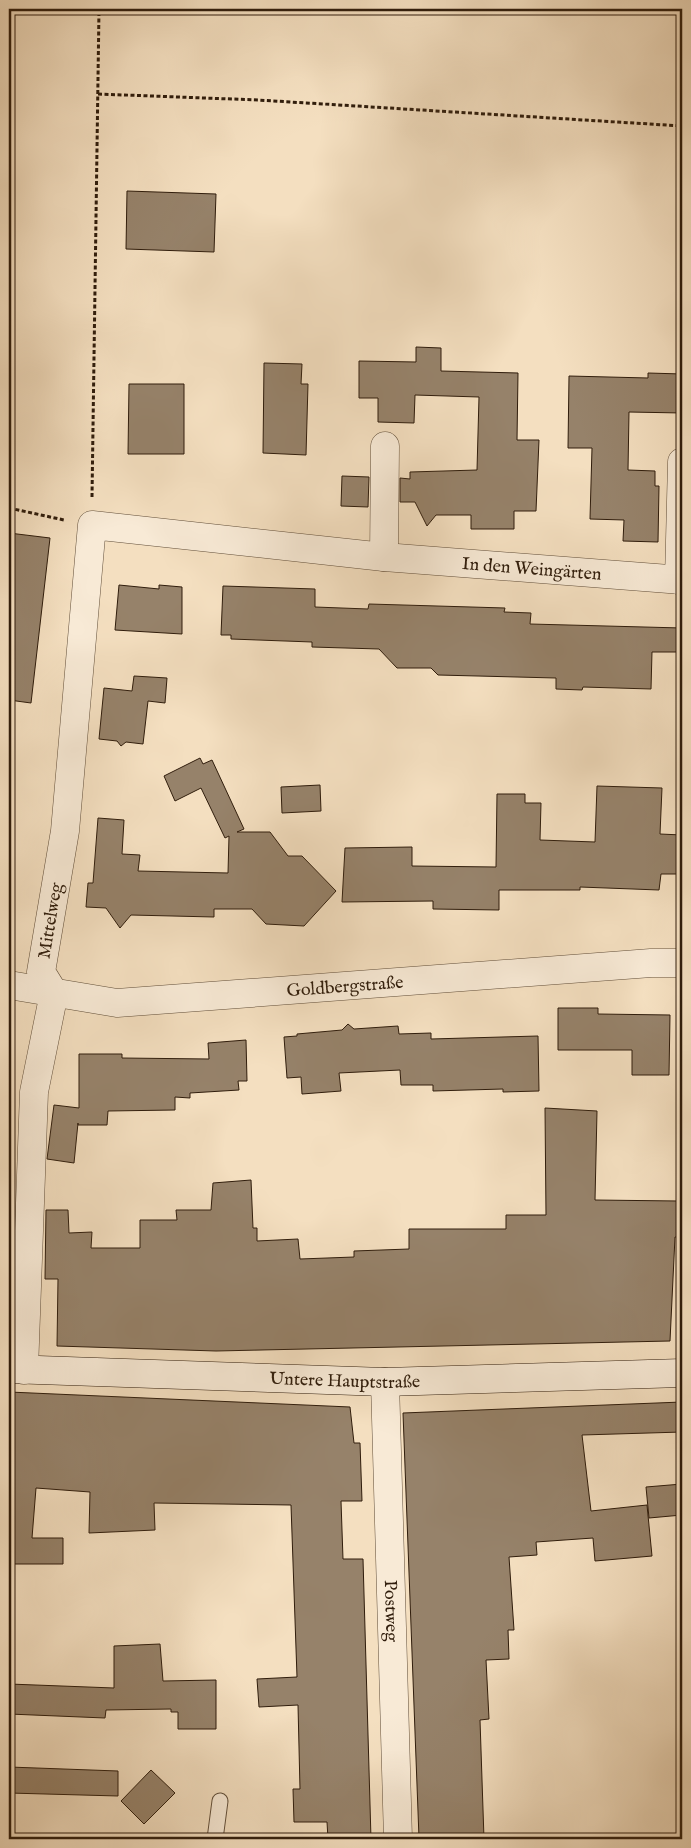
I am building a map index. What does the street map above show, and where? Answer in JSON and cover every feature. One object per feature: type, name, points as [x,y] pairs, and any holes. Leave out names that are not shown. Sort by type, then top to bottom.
[{"type":"street","points":[[384,557],[385,446]]},
{"type":"street","name":"In den Weingärten","points":[[92,525],[384,557],[681,580],[682,462]]},
{"type":"street","name":"Mittelweg","points":[[54,993],[41,972],[65,832],[92,525]]},
{"type":"street","name":"Goldbergstraße","points":[[9,985],[118,1003],[651,963],[682,963]]},
{"type":"street","points":[[16,1370],[34,1092],[54,993]]},
{"type":"street","name":"Untere Hauptstraße","points":[[16,1370],[385,1382],[682,1373]]},
{"type":"street","name":"Postweg","points":[[385,1382],[398,1839]]},
{"type":"lane","points":[[215,1839],[220,1801]]},
{"type":"path","points":[[9,508],[92,525],[99,9]]},
{"type":"path","points":[[98,94],[258,100],[682,126]]},
{"type":"building","points":[[127,191],[216,194],[214,252],[126,249]]},
{"type":"building","points":[[416,347],[441,348],[441,371],[518,373],[517,440],[539,440],[536,511],[514,511],[514,529],[471,529],[471,515],[436,515],[427,526],[415,502],[400,502],[400,478],[410,479],[410,472],[477,470],[479,397],[415,395],[414,423],[378,422],[378,398],[359,398],[359,361],[416,362]]},
{"type":"building","points":[[264,363],[302,364],[301,384],[308,384],[306,455],[263,453]]},
{"type":"building","points":[[648,373],[682,374],[682,413],[629,412],[628,470],[655,471],[655,486],[659,486],[658,542],[623,541],[624,520],[590,519],[592,448],[568,448],[569,376],[648,378]]},
{"type":"building","points":[[129,384],[184,384],[184,454],[128,454]]},
{"type":"building","points":[[342,476],[369,477],[368,507],[341,506]]},
{"type":"building","points":[[9,533],[50,538],[31,703],[9,700]]},
{"type":"building","points":[[119,585],[159,589],[159,585],[182,587],[182,634],[115,630]]},
{"type":"building","points":[[223,586],[315,589],[315,607],[368,609],[369,604],[505,608],[504,612],[531,613],[530,624],[682,628],[682,652],[652,652],[651,689],[583,687],[582,690],[556,689],[556,678],[438,675],[431,668],[397,668],[379,649],[312,647],[312,642],[231,639],[231,635],[221,635]]},
{"type":"building","points":[[134,676],[167,678],[165,703],[148,701],[143,744],[126,742],[121,746],[117,741],[99,739],[104,688],[132,691]]},
{"type":"building","points":[[200,758],[203,764],[212,760],[244,829],[237,832],[270,832],[288,856],[302,856],[336,891],[304,926],[266,924],[252,909],[214,909],[214,917],[131,915],[120,928],[106,908],[86,907],[88,883],[93,883],[98,818],[124,820],[122,854],[140,855],[138,871],[228,873],[229,836],[225,838],[201,788],[175,801],[164,776]]},
{"type":"building","points":[[320,785],[321,811],[282,813],[281,787]]},
{"type":"building","points":[[597,786],[662,788],[660,834],[682,835],[682,874],[661,874],[659,890],[580,887],[580,890],[499,890],[499,910],[433,909],[433,901],[342,902],[345,848],[412,847],[412,866],[496,867],[497,794],[525,794],[525,803],[541,803],[540,840],[595,842]]},
{"type":"building","points":[[558,1008],[598,1008],[598,1014],[670,1015],[669,1075],[632,1075],[632,1050],[558,1050]]},
{"type":"building","points":[[348,1024],[354,1029],[398,1026],[399,1034],[431,1033],[431,1039],[538,1036],[539,1091],[503,1092],[503,1089],[433,1091],[433,1085],[401,1085],[400,1070],[339,1073],[341,1091],[302,1094],[301,1077],[287,1078],[284,1037],[342,1030]]},
{"type":"building","points":[[246,1040],[247,1081],[238,1081],[239,1090],[190,1093],[190,1098],[175,1097],[175,1110],[108,1111],[107,1125],[78,1125],[78,1123],[74,1163],[47,1159],[54,1105],[79,1108],[79,1054],[122,1054],[122,1058],[209,1059],[208,1043]]},
{"type":"building","points":[[545,1108],[597,1111],[595,1200],[678,1201],[678,1203],[682,1203],[682,1237],[675,1237],[670,1341],[216,1351],[57,1346],[58,1279],[45,1279],[46,1210],[68,1210],[69,1233],[92,1232],[91,1248],[140,1248],[140,1220],[177,1220],[176,1210],[211,1210],[213,1183],[251,1180],[253,1228],[257,1228],[257,1241],[298,1239],[300,1259],[354,1257],[354,1251],[409,1249],[409,1229],[506,1229],[506,1215],[546,1215]]},
{"type":"building","points":[[9,1392],[350,1407],[354,1443],[360,1443],[362,1501],[341,1501],[343,1559],[363,1559],[371,1839],[328,1839],[327,1822],[294,1822],[293,1789],[300,1789],[298,1705],[259,1707],[257,1679],[297,1677],[291,1505],[154,1503],[155,1530],[89,1533],[90,1492],[36,1488],[32,1538],[63,1538],[63,1564],[9,1564]]},
{"type":"building","points":[[682,1402],[682,1432],[582,1435],[591,1511],[647,1505],[652,1556],[595,1561],[593,1538],[536,1542],[537,1555],[509,1557],[514,1630],[508,1630],[509,1659],[486,1660],[489,1719],[480,1720],[484,1839],[462,1839],[462,1837],[419,1838],[403,1413]]},
{"type":"building","points":[[682,1484],[682,1515],[649,1518],[646,1487]]},
{"type":"building","points":[[160,1644],[163,1681],[216,1680],[216,1729],[178,1729],[178,1712],[171,1712],[171,1709],[106,1710],[105,1718],[9,1714],[9,1684],[114,1688],[114,1646]]},
{"type":"building","points":[[9,1767],[118,1771],[118,1796],[9,1793]]},
{"type":"building","points":[[151,1770],[175,1793],[144,1824],[121,1801]]}]
